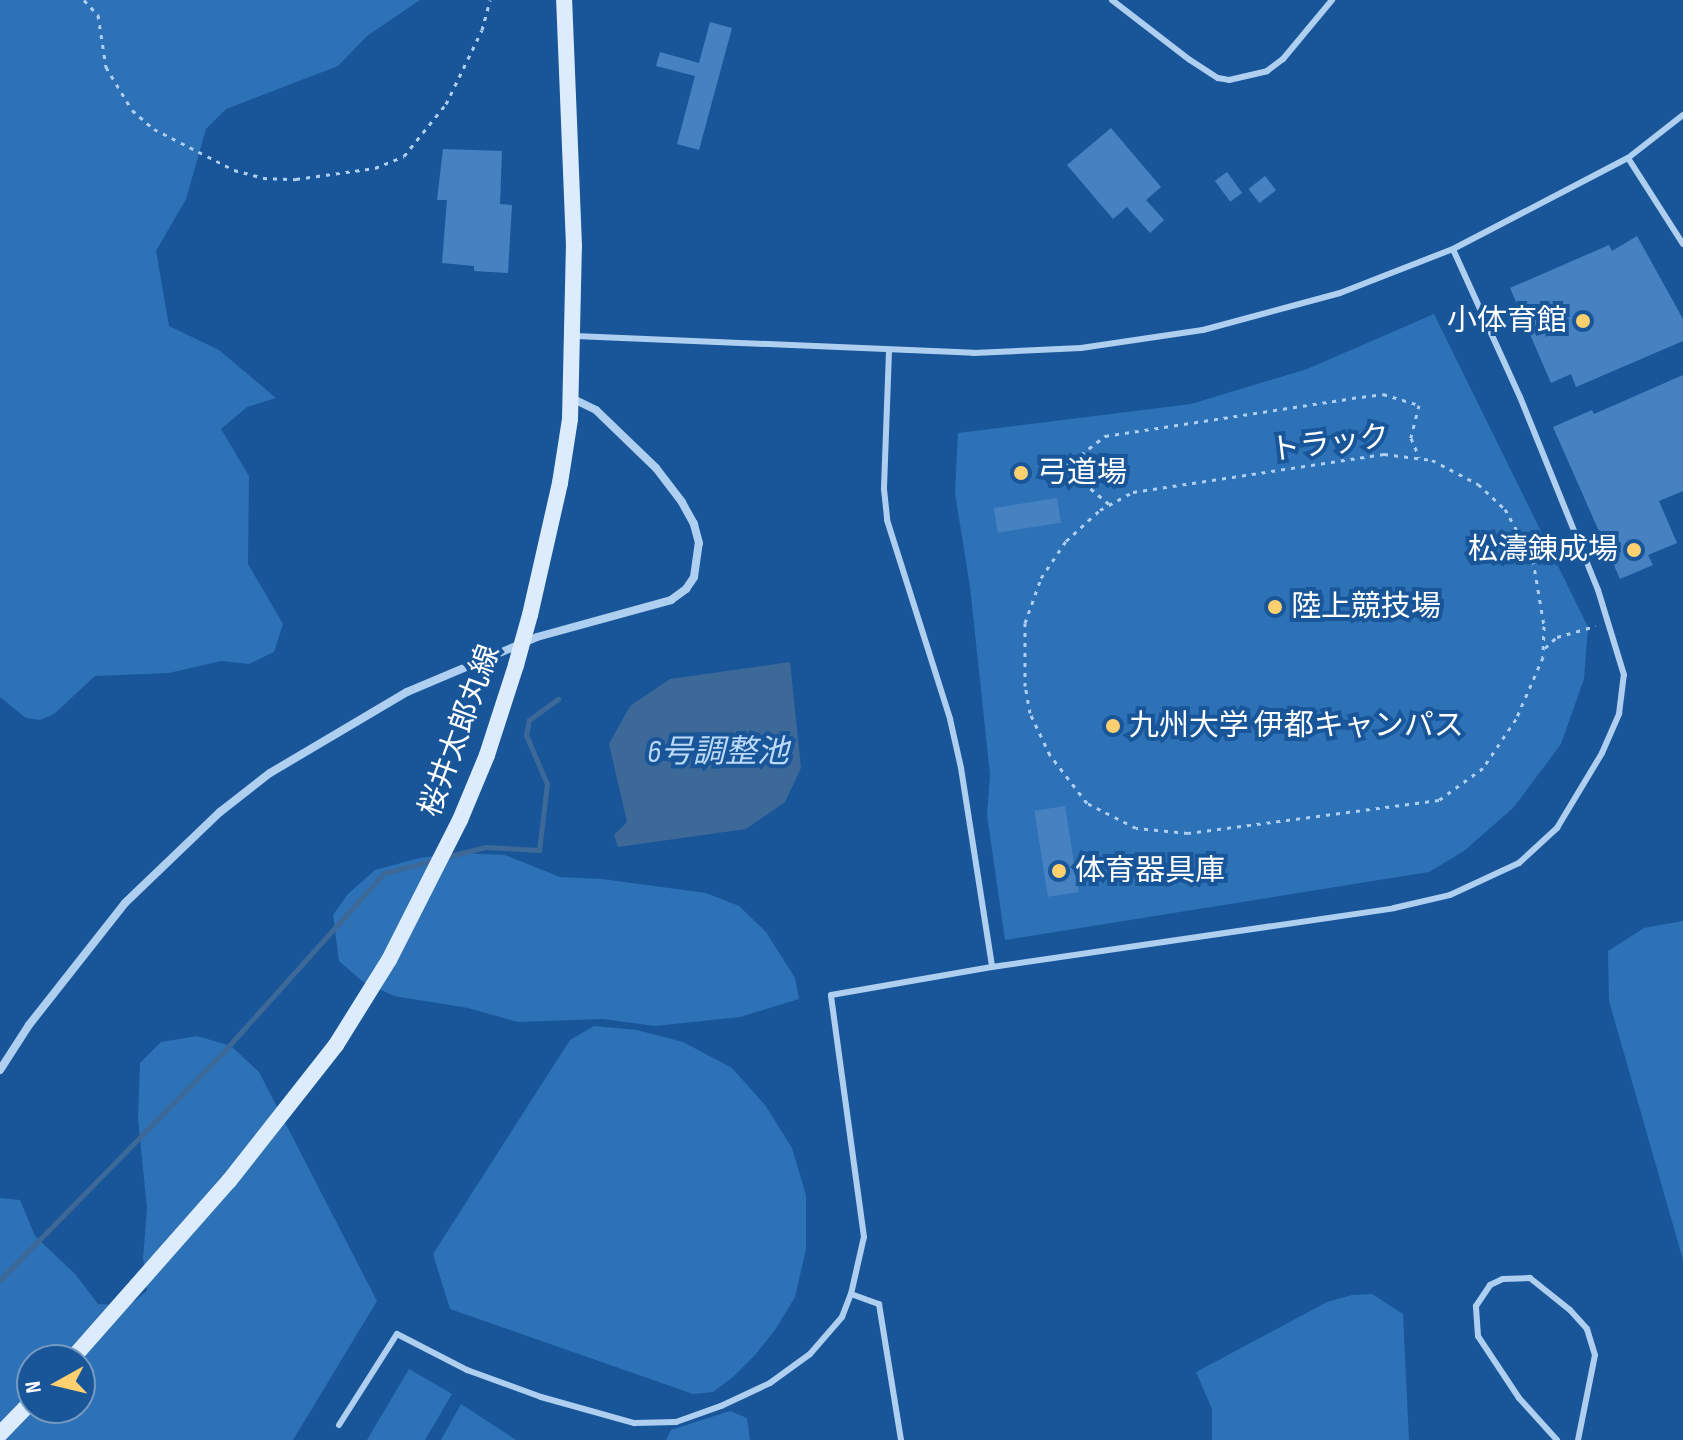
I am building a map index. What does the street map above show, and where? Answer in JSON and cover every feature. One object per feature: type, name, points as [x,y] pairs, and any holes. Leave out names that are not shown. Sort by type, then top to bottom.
[{"type":"main road","name":"桜井太郎丸線","points":[[85,1344],[229,1181],[336,1045],[389,960],[434,872],[487,755],[530,615],[560,483],[570,397],[574,246],[564,0]]},
{"type":"main road","points":[[0,1434],[16,1418]]},
{"type":"street","points":[[0,1070],[29,1025],[125,903],[220,812],[270,773],[407,692],[537,637],[671,600],[686,589],[694,577],[699,543],[694,524],[682,502],[656,468],[596,410],[570,397]]},
{"type":"lane","points":[[1112,0],[1190,60],[1218,78],[1229,80],[1267,71],[1283,59],[1332,0]]},
{"type":"lane","points":[[573,336],[889,351],[1042,351],[1203,330],[1340,293],[1453,249],[1628,158],[1683,115]]},
{"type":"lane","points":[[1628,158],[1683,244]]},
{"type":"lane","points":[[1675,231],[1683,226]]},
{"type":"lane","points":[[339,1425],[397,1334],[467,1370],[541,1397],[634,1423],[676,1422],[770,1383],[810,1354],[842,1317],[851,1294],[864,1237],[831,995],[992,967],[1394,908],[1450,895],[1519,863],[1557,828],[1581,793],[1619,714],[1624,675],[1598,590],[1520,397],[1453,249]]},
{"type":"lane","points":[[889,351],[884,489],[887,520],[950,719],[961,768],[992,967]]},
{"type":"lane","points":[[1557,1440],[1519,1398],[1478,1336],[1476,1306],[1490,1285],[1503,1279],[1530,1278],[1570,1310],[1587,1329],[1595,1355],[1578,1440]]},
{"type":"lane","points":[[851,1294],[879,1304],[901,1440]]},
{"type":"path","points":[[84,0],[98,15],[106,67],[132,110],[154,129],[234,170],[263,178],[296,179],[375,168],[404,156],[446,104],[482,30],[490,0]]},
{"type":"path","points":[[1109,504],[1065,467],[1105,436],[1352,398],[1383,394],[1419,405],[1411,438],[1419,457]]},
{"type":"path","name":"トラック","points":[[1384,454],[1419,457],[1441,463],[1478,484],[1505,509],[1533,560],[1544,626],[1543,649],[1521,707],[1483,768],[1439,800],[1188,833],[1136,828],[1098,810],[1071,786],[1034,723],[1025,686],[1023,632],[1041,578],[1066,541],[1109,504],[1133,492],[1384,454]]},
{"type":"path","points":[[1543,649],[1557,637],[1607,623]]},
{"type":"shaded area","points":[[0,0],[420,0],[367,36],[338,66],[226,109],[206,129],[186,199],[156,251],[169,326],[219,350],[276,398],[247,407],[221,429],[249,476],[248,564],[283,624],[274,652],[249,664],[221,661],[169,673],[95,676],[54,714],[40,720],[26,718],[0,697]]},
{"type":"shaded area","name":"陸上競技場","points":[[1434,314],[1588,627],[1584,679],[1561,744],[1514,807],[1464,851],[1429,872],[1005,940],[987,815],[990,774],[970,587],[955,493],[958,433],[1191,404],[1307,369]]},
{"type":"shaded area","points":[[458,853],[505,855],[560,877],[602,879],[706,893],[739,906],[766,932],[795,978],[799,999],[740,1017],[655,1026],[603,1019],[518,1022],[468,1008],[394,996],[362,981],[339,961],[333,915],[348,894],[375,870],[420,858]]},
{"type":"shaded area","points":[[1683,921],[1683,1260],[1609,1001],[1608,951],[1644,928]]},
{"type":"shaded area","points":[[594,1026],[637,1030],[683,1042],[732,1068],[765,1105],[792,1148],[806,1195],[806,1249],[795,1297],[755,1355],[713,1392],[693,1394],[450,1309],[433,1254],[570,1040]]},
{"type":"shaded area","points":[[197,1036],[231,1046],[259,1072],[377,1301],[293,1440],[0,1440],[0,1198],[20,1200],[35,1236],[75,1274],[98,1304],[128,1306],[147,1291],[143,1258],[147,1209],[138,1119],[140,1063],[161,1042]]},
{"type":"shaded area","points":[[1372,1294],[1403,1314],[1409,1440],[1212,1440],[1212,1409],[1196,1372],[1327,1302],[1352,1295]]},
{"type":"shaded area","points":[[409,1369],[452,1394],[425,1440],[367,1440]]},
{"type":"shaded area","points":[[461,1404],[516,1440],[441,1440]]},
{"type":"shaded area","points":[[730,1411],[747,1418],[750,1440],[666,1440],[671,1430]]},
{"type":"water","name":"6号調整池","points":[[790,662],[801,768],[785,802],[746,829],[618,847],[614,835],[627,822],[609,744],[630,706],[670,679]]},
{"type":"building","points":[[710,22],[732,28],[699,150],[677,144],[695,76],[656,66],[660,52],[699,63]]},
{"type":"building","points":[[1111,128],[1161,187],[1146,200],[1164,220],[1150,233],[1127,207],[1113,219],[1067,165]]},
{"type":"building","points":[[443,149],[502,151],[500,204],[512,205],[508,273],[474,271],[474,266],[442,263],[447,200],[437,200]]},
{"type":"building","points":[[1227,172],[1242,193],[1230,202],[1215,181]]},
{"type":"building","points":[[1265,176],[1276,190],[1260,203],[1248,189]]},
{"type":"building","name":"小体育館","points":[[1637,236],[1683,319],[1683,341],[1576,387],[1571,374],[1551,383],[1510,288],[1609,245],[1612,251]]},
{"type":"building","points":[[1683,375],[1683,491],[1659,501],[1677,543],[1648,555],[1653,565],[1620,579],[1553,427],[1592,410],[1594,414]]},
{"type":"building","points":[[1057,498],[1061,523],[998,533],[994,508]]},
{"type":"building","name":"体育器具庫","points":[[1065,806],[1079,892],[1048,897],[1034,811]]},
{"type":"waterway","points":[[445,857],[486,847],[539,850],[547,784],[526,735],[529,720],[558,699]]},
{"type":"waterway","points":[[0,1280],[226,1049],[384,873],[435,860]]},
{"type":"place","name":"小体育館","points":[[1583,321]]},
{"type":"place","name":"弓道場","points":[[1021,473]]},
{"type":"place","name":"松濤錬成場","points":[[1634,550]]},
{"type":"place","name":"陸上競技場","points":[[1275,607]]},
{"type":"place","name":"九州大学 伊都キャンパス","points":[[1113,726]]},
{"type":"place","name":"体育器具庫","points":[[1059,871]]}]
